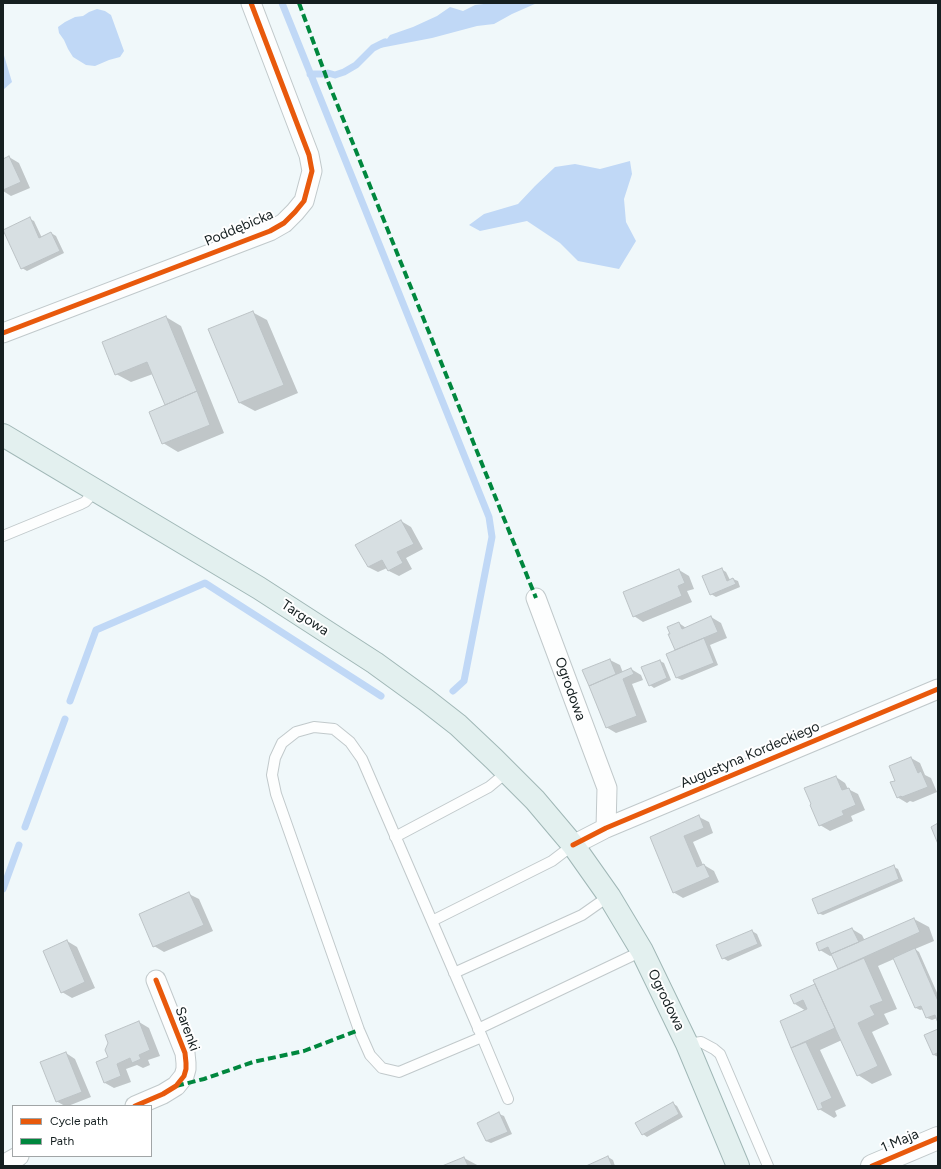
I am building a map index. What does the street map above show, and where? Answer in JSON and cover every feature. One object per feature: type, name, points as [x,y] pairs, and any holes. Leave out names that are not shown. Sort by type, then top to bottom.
[{"type":"main road","name":"Targowa","points":[[3,435],[259,588],[376,663],[458,725],[482,747],[534,800],[573,845]]},
{"type":"main road","name":"Ogrodowa","points":[[573,845],[609,896],[642,952],[687,1044],[738,1166]]},
{"type":"street","name":"Poddębicka","points":[[3,333],[270,231],[284,223],[304,201],[312,171],[309,155],[251,3]]},
{"type":"street","name":"Ogrodowa","points":[[536,598],[607,788],[606,828]]},
{"type":"street","name":"Augustyna Kordeckiego","points":[[573,845],[606,828],[938,689]]},
{"type":"street","name":"Sarenki","points":[[136,1105],[163,1094],[176,1086],[184,1076],[186,1069],[185,1053],[156,980]]},
{"type":"street","name":"1 Maja","points":[[872,1166],[938,1138]]},
{"type":"street","points":[[3,1165],[17,1157]]},
{"type":"lane","points":[[3,536],[81,504],[85,502],[96,490]]},
{"type":"lane","points":[[508,1099],[480,1033],[454,973],[432,921],[395,837],[362,759],[350,742],[334,729],[314,727],[296,732],[282,743],[275,758],[272,775],[276,794],[359,1030],[370,1055],[382,1068],[399,1072],[480,1033],[642,952]]},
{"type":"lane","points":[[395,837],[489,787],[507,772]]},
{"type":"lane","points":[[432,921],[552,861],[573,845]]},
{"type":"lane","points":[[454,973],[582,915],[609,896]]},
{"type":"lane","points":[[687,1044],[701,1042],[720,1054],[768,1166]]},
{"type":"water","points":[[492,3],[537,3],[494,24],[477,26],[432,38],[380,48],[390,35],[413,27],[437,16],[450,7],[463,11],[475,5]]},
{"type":"water","points":[[97,9],[105,11],[111,15],[124,51],[120,57],[95,66],[86,65],[73,57],[59,33],[58,27],[75,17],[83,16]]},
{"type":"water","points":[[3,52],[12,82],[3,90]]},
{"type":"water","points":[[630,161],[632,174],[624,199],[626,222],[636,241],[619,269],[578,261],[560,243],[527,221],[480,231],[469,225],[484,214],[518,204],[555,167],[575,164],[600,169]]},
{"type":"building","points":[[9,156],[21,182],[3,190],[3,159]]},
{"type":"building","points":[[30,217],[39,238],[51,232],[60,251],[21,269],[3,230]]},
{"type":"building","points":[[253,311],[284,385],[239,403],[208,329]]},
{"type":"building","points":[[166,316],[197,391],[165,405],[147,362],[115,375],[102,342]]},
{"type":"building","points":[[197,391],[210,425],[162,444],[149,412]]},
{"type":"building","points":[[401,520],[414,544],[397,552],[403,563],[388,571],[382,560],[368,567],[355,545]]},
{"type":"building","points":[[722,568],[727,581],[733,578],[736,584],[710,595],[702,576]]},
{"type":"building","points":[[679,569],[685,583],[678,586],[682,596],[633,617],[623,592]]},
{"type":"building","points":[[711,616],[718,632],[675,650],[668,634],[670,634],[667,627],[679,622],[682,629]]},
{"type":"building","points":[[704,638],[714,663],[676,678],[666,654]]},
{"type":"building","points":[[610,659],[616,674],[589,686],[582,670]]},
{"type":"building","points":[[660,660],[667,678],[649,686],[641,667]]},
{"type":"building","points":[[631,668],[634,674],[623,679],[637,716],[606,728],[589,686]]},
{"type":"building","points":[[911,757],[918,773],[921,771],[928,787],[897,798],[890,782],[895,781],[889,766]]},
{"type":"building","points":[[836,776],[842,790],[849,788],[856,805],[842,811],[844,815],[819,826],[804,788]]},
{"type":"building","points":[[699,815],[704,828],[684,836],[697,867],[704,864],[710,877],[673,893],[650,837]]},
{"type":"building","points":[[938,823],[938,844],[931,827]]},
{"type":"building","points":[[894,865],[899,879],[818,914],[812,899]]},
{"type":"building","points":[[189,892],[204,925],[153,947],[139,914]]},
{"type":"building","points":[[914,918],[920,932],[838,969],[831,954]]},
{"type":"building","points":[[852,928],[859,942],[831,954],[828,947],[819,951],[816,943]]},
{"type":"building","points":[[752,930],[758,944],[722,959],[716,945]]},
{"type":"building","points":[[67,940],[85,982],[61,993],[43,951]]},
{"type":"building","points":[[915,948],[938,1001],[938,1023],[935,1015],[926,1018],[921,1006],[915,1008],[893,958]]},
{"type":"building","points":[[864,958],[883,1001],[870,1006],[875,1015],[858,1023],[878,1066],[857,1076],[813,980]]},
{"type":"building","points":[[815,984],[835,1028],[791,1048],[780,1021],[807,1009],[803,1000],[794,1004],[790,995]]},
{"type":"building","points":[[139,1021],[150,1050],[139,1055],[141,1059],[132,1063],[130,1058],[117,1064],[121,1076],[104,1083],[96,1062],[108,1057],[105,1050],[108,1043],[105,1035]]},
{"type":"building","points":[[938,1029],[938,1055],[937,1053],[933,1055],[924,1035]]},
{"type":"building","points":[[806,1042],[832,1098],[821,1103],[823,1108],[818,1110],[791,1048]]},
{"type":"building","points":[[66,1052],[82,1092],[56,1102],[40,1062]]},
{"type":"building","points":[[673,1102],[679,1114],[642,1135],[635,1123]]},
{"type":"building","points":[[499,1112],[508,1132],[486,1141],[477,1123]]},
{"type":"building","points":[[608,1156],[612,1166],[586,1166]]},
{"type":"building","points":[[464,1157],[468,1166],[442,1166]]},
{"type":"waterway","points":[[282,3],[489,517],[492,537],[464,681],[453,691]]},
{"type":"waterway","points":[[328,73],[335,75],[344,72],[356,65],[373,48],[385,42]]},
{"type":"waterway","points":[[310,74],[322,74]]},
{"type":"waterway","points":[[70,701],[96,630],[205,583],[381,696]]},
{"type":"waterway","points":[[25,827],[65,719]]},
{"type":"waterway","points":[[3,889],[19,845]]},
{"type":"marked path","points":[[299,3],[327,79],[536,598]]},
{"type":"marked path","points":[[176,1086],[204,1079],[253,1062],[304,1051],[359,1030]]},
{"type":"cycle path","points":[[3,333],[270,231],[284,223],[304,201],[312,171],[309,155],[251,3]]},
{"type":"cycle path","points":[[573,845],[606,828],[938,689]]},
{"type":"cycle path","points":[[137,1105],[163,1094],[176,1086],[184,1076],[186,1069],[185,1053],[156,980]]},
{"type":"cycle path","points":[[872,1166],[938,1138]]}]
